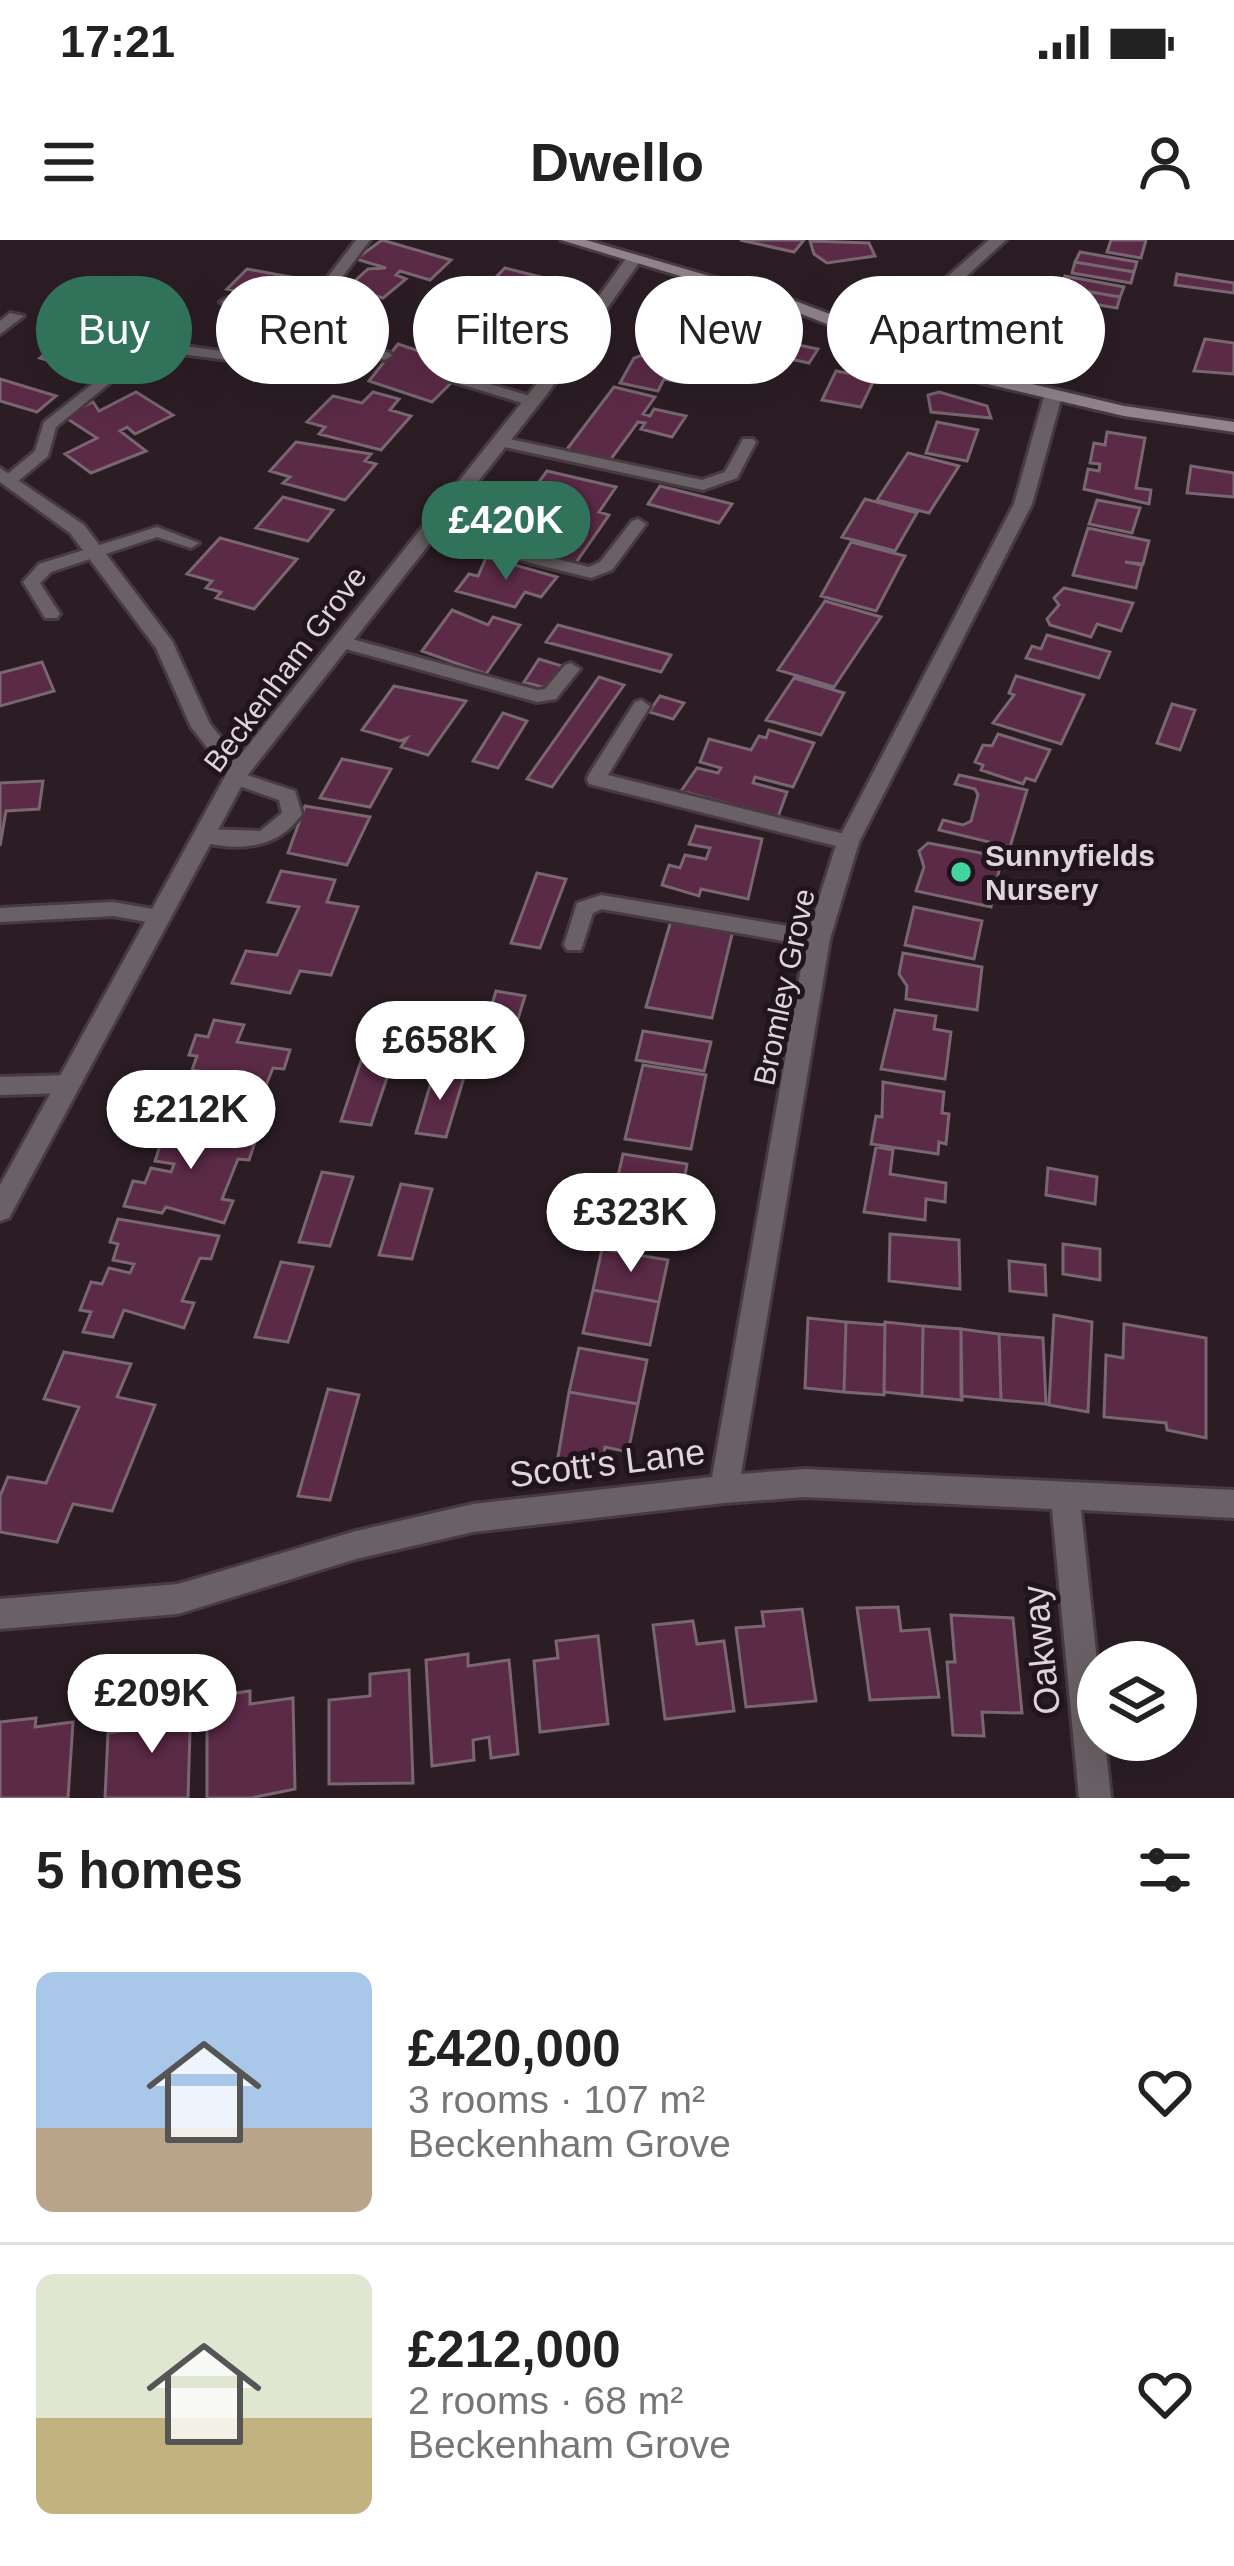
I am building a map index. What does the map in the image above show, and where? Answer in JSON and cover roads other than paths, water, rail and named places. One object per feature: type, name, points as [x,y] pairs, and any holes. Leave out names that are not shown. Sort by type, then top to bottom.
[{"type":"street","points":[[568,240],[827,318]]},
{"type":"street","points":[[958,276],[998,240]]},
{"type":"street","name":"Beckenham Grove","points":[[0,1210],[237,774],[532,401],[633,260]]},
{"type":"street","points":[[0,329],[8,314]]},
{"type":"street","points":[[1007,384],[1234,427]]},
{"type":"street","name":"Bromley Grove","points":[[724,1489],[818,939],[848,842],[1023,504],[1054,396]]},
{"type":"street","points":[[5,477],[76,529],[94,552],[165,646],[201,727],[237,774]]},
{"type":"street","name":"Scott's Lane","points":[[0,1613],[178,1599],[356,1545],[473,1518],[724,1489],[805,1483],[1234,1504]]},
{"type":"street","name":"Oakway","points":[[1065,1493],[1095,1798]]},
{"type":"lane","points":[[336,276],[363,240]]},
{"type":"lane","points":[[5,477],[42,453],[49,425],[147,345],[216,354]]},
{"type":"lane","points":[[475,384],[532,401]]},
{"type":"lane","points":[[500,442],[703,485],[730,475],[748,442]]},
{"type":"lane","points":[[429,532],[591,573],[606,566],[638,524]]},
{"type":"lane","points":[[50,614],[32,588],[34,576],[157,532],[191,543]]},
{"type":"lane","points":[[341,642],[536,696],[550,695],[571,669]]},
{"type":"lane","points":[[641,706],[596,779],[848,842]]},
{"type":"lane","points":[[203,836],[268,838],[278,834],[292,814],[288,796],[237,774]]},
{"type":"lane","points":[[574,945],[584,908],[601,902],[818,939]]},
{"type":"lane","points":[[0,915],[113,909],[159,917]]},
{"type":"lane","points":[[0,1086],[68,1084]]},
{"type":"place","name":"Sunnyfields Nursery","points":[[961,872]]}]
